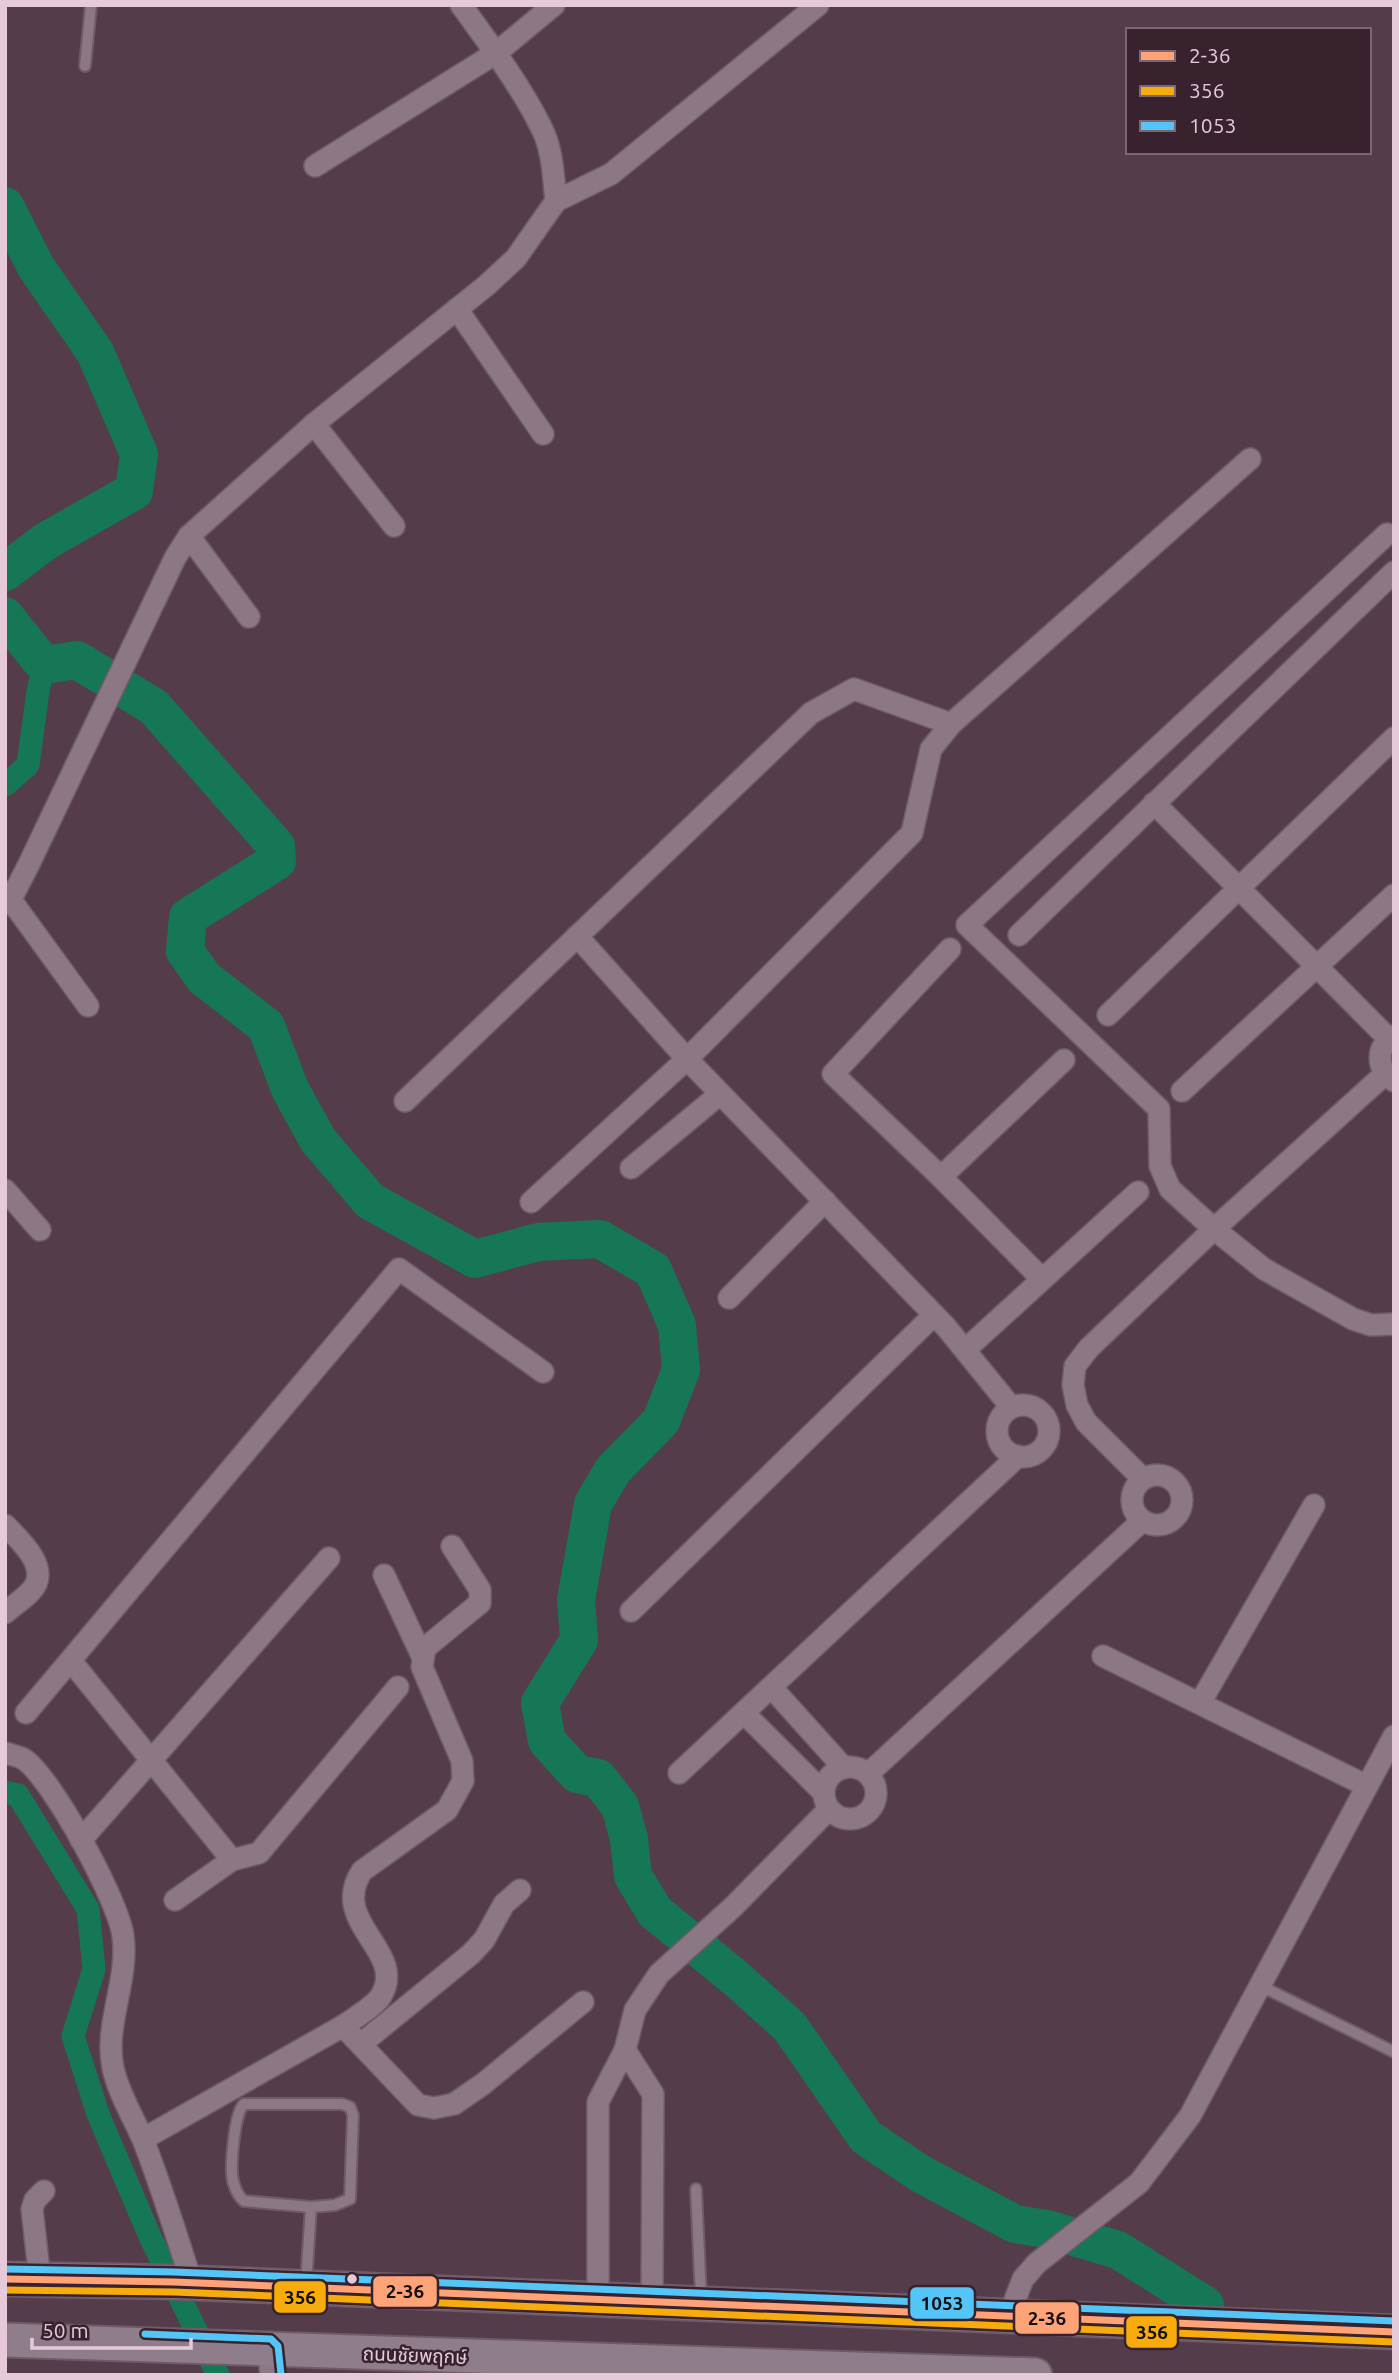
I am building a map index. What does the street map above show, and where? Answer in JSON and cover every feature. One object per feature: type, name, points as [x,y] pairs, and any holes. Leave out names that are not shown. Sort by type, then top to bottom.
[{"type":"main road","points":[[5,2279],[183,2283],[1394,2332]]},
{"type":"main road","name":"ถนนชัยพฤกษ์","points":[[5,2340],[215,2345],[270,2362],[553,2364],[1035,2375]]},
{"type":"street","points":[[461,5],[496,53],[542,127],[552,162],[556,201]]},
{"type":"street","points":[[316,166],[496,53],[554,5]]},
{"type":"street","points":[[88,1006],[7,899],[105,709],[175,558],[189,536],[314,424],[516,258],[556,201],[611,174],[818,5]]},
{"type":"street","points":[[457,309],[543,434]]},
{"type":"street","points":[[314,424],[394,526]]},
{"type":"street","points":[[531,1202],[687,1059],[912,833],[931,748],[951,724],[1250,459]]},
{"type":"street","points":[[1387,534],[967,925],[1159,1109],[1160,1166],[1170,1189],[1264,1269],[1353,1319],[1371,1325],[1394,1324]]},
{"type":"street","points":[[189,536],[249,617]]},
{"type":"street","points":[[1019,935],[1394,572]]},
{"type":"street","points":[[405,1101],[811,712],[854,689],[951,724]]},
{"type":"street","points":[[1108,1015],[1394,738]]},
{"type":"street","points":[[1143,1479],[1086,1422],[1077,1405],[1073,1385],[1075,1366],[1089,1348],[1214,1229],[1389,1077],[1379,1060],[1380,1052],[1391,1038],[1154,803]]},
{"type":"street","points":[[1182,1091],[1394,895]]},
{"type":"street","points":[[577,936],[687,1059],[934,1315],[1011,1407]]},
{"type":"street","points":[[950,949],[833,1074],[1042,1279]]},
{"type":"street","points":[[941,1177],[1064,1060]]},
{"type":"street","points":[[631,1168],[720,1094]]},
{"type":"street","points":[[5,1190],[40,1230]]},
{"type":"street","points":[[965,1350],[1139,1192]]},
{"type":"street","points":[[729,1298],[825,1201]]},
{"type":"street","points":[[26,1713],[399,1269],[543,1373]]},
{"type":"street","points":[[631,1611],[934,1315]]},
{"type":"street","points":[[1020,1404],[1037,1408],[1044,1413],[1050,1429],[1049,1438],[1039,1452],[1031,1456],[1018,1456],[1006,1451],[1000,1444],[997,1436],[999,1419],[1011,1407],[1020,1404]]},
{"type":"street","points":[[679,1773],[1018,1456]]},
{"type":"street","points":[[1159,1475],[1168,1477],[1175,1482],[1183,1497],[1182,1507],[1173,1521],[1158,1526],[1142,1521],[1133,1508],[1132,1500],[1137,1485],[1143,1479],[1159,1475]]},
{"type":"street","points":[[1200,1703],[1314,1505]]},
{"type":"street","points":[[868,1774],[1142,1521]]},
{"type":"street","points":[[5,1525],[29,1550],[38,1572],[34,1589],[5,1613]]},
{"type":"street","points":[[143,2139],[343,2026],[381,1998],[387,1979],[383,1960],[355,1912],[352,1896],[354,1883],[362,1871],[447,1810],[463,1781],[463,1761],[422,1667],[425,1648],[480,1603],[480,1590],[452,1546]]},
{"type":"street","points":[[81,1840],[329,1558]]},
{"type":"street","points":[[384,1575],[423,1658]]},
{"type":"street","points":[[1103,1656],[1367,1786]]},
{"type":"street","points":[[71,1661],[232,1860]]},
{"type":"street","points":[[175,1900],[232,1860],[259,1853],[398,1687]]},
{"type":"street","points":[[772,1688],[844,1768]]},
{"type":"street","points":[[598,2300],[598,2102],[625,2050],[635,2010],[659,1973],[734,1906],[826,1801],[830,1777],[844,1768],[861,1769],[868,1774],[876,1788],[876,1797],[868,1812],[852,1819],[844,1818],[826,1801],[744,1713]]},
{"type":"street","points":[[1009,2315],[1023,2279],[1048,2253],[1139,2183],[1190,2116],[1394,1736]]},
{"type":"street","points":[[5,1753],[25,1760],[46,1784],[81,1840],[110,1899],[123,1935],[122,1974],[110,2043],[118,2086],[143,2139],[183,2283]]},
{"type":"street","points":[[360,2044],[471,1954],[484,1940],[505,1904],[520,1890]]},
{"type":"street","points":[[343,2026],[418,2105],[434,2108],[454,2104],[483,2084],[583,2002]]},
{"type":"street","points":[[625,2050],[653,2094],[652,2302]]},
{"type":"street","points":[[40,2280],[32,2209],[35,2200],[44,2191]]},
{"type":"lane","points":[[85,66],[91,5]]},
{"type":"lane","points":[[1261,1986],[1394,2052]]},
{"type":"lane","points":[[244,2104],[342,2104],[350,2107],[353,2115],[350,2199],[335,2205],[311,2207],[244,2201],[239,2197],[233,2175],[236,2117],[244,2104]]},
{"type":"lane","points":[[696,2189],[701,2304]]},
{"type":"lane","points":[[305,2289],[311,2207]]},
{"type":"waterway","points":[[5,206],[36,267],[95,352],[139,454],[134,491],[46,541],[5,572]]},
{"type":"waterway","points":[[5,616],[44,665],[77,660],[154,707],[276,846],[277,861],[188,917],[185,951],[204,978],[266,1026],[290,1089],[318,1140],[370,1201],[475,1259],[538,1242],[600,1239],[653,1270],[677,1325],[681,1370],[661,1421],[613,1470],[593,1504],[576,1600],[579,1640],[540,1703],[547,1741],[577,1774],[598,1778],[620,1806],[629,1839],[633,1876],[655,1912],[790,2027],[866,2137],[921,2174],[1015,2224],[1047,2229],[1118,2250],[1205,2305]]},
{"type":"waterway","points":[[5,785],[28,765],[44,665]]},
{"type":"waterway","points":[[5,1792],[18,1795],[88,1909],[94,1969],[73,2036],[98,2114],[151,2239],[218,2375]]},
{"type":"transit line","name":"1053","points":[[5,2269],[174,2272],[1394,2321]]},
{"type":"transit line","name":"2-36","points":[[5,2279],[174,2282],[1394,2332]]},
{"type":"transit line","name":"356","points":[[5,2290],[174,2292],[1394,2342]]},
{"type":"transit line","name":"1053","points":[[145,2334],[271,2339],[278,2346],[281,2374]]}]
